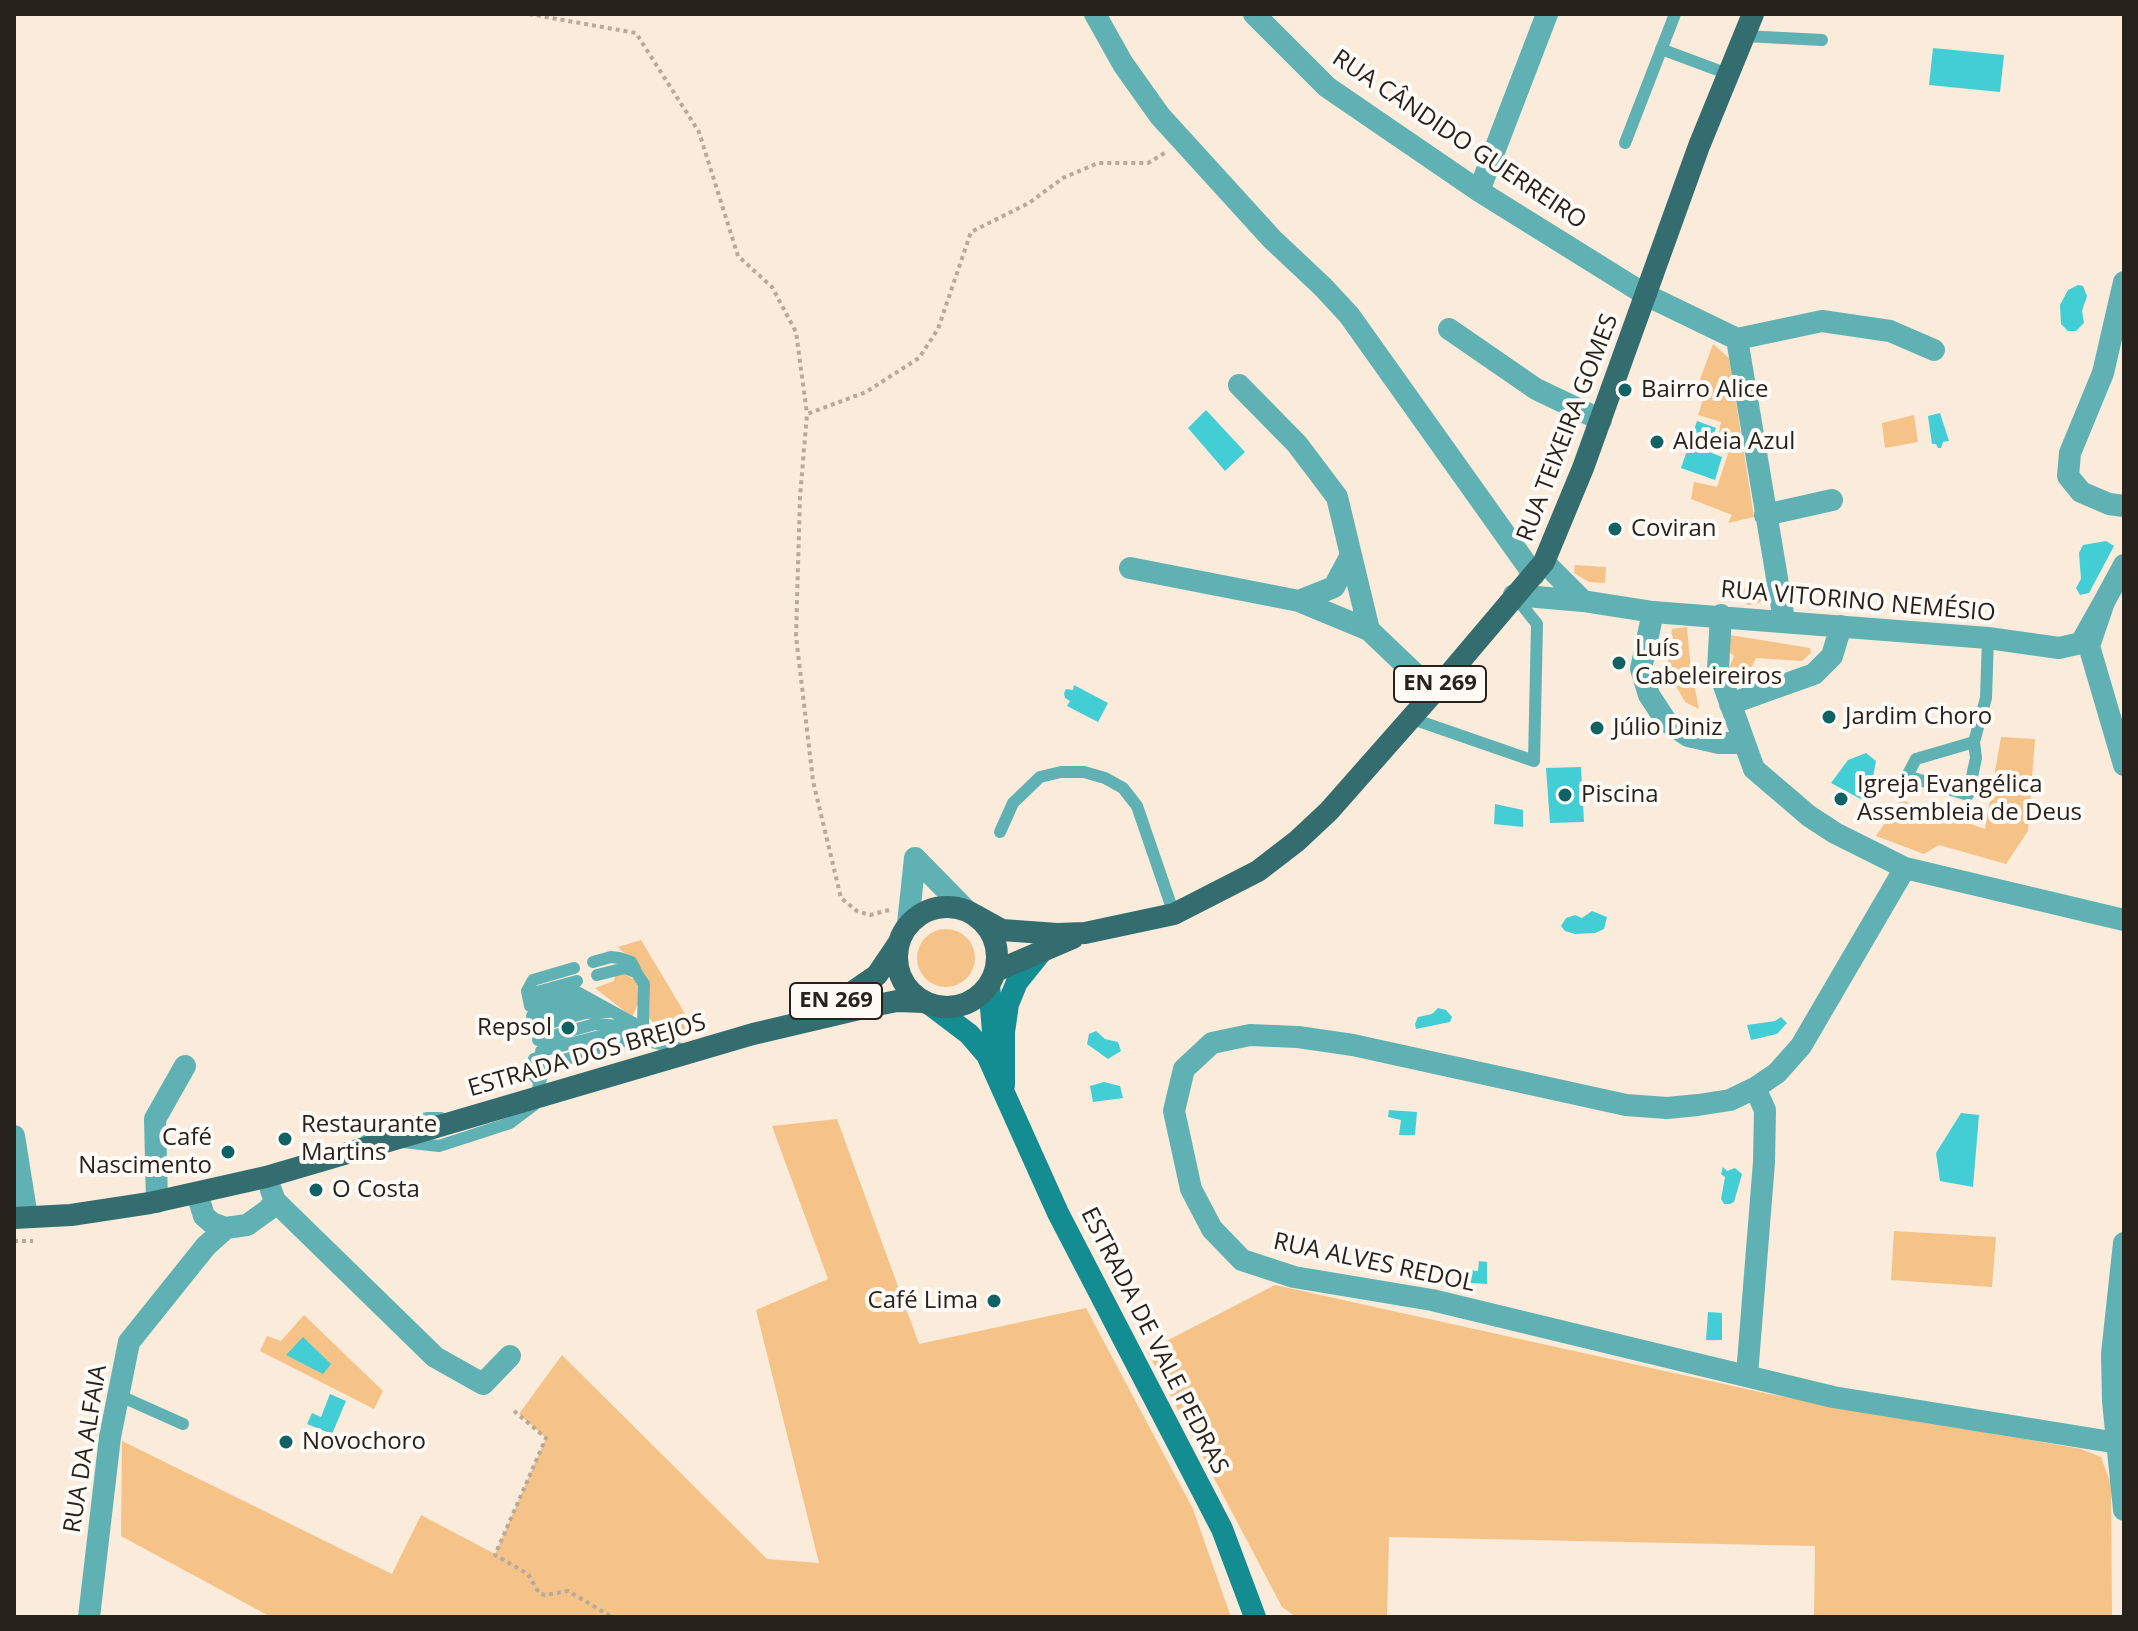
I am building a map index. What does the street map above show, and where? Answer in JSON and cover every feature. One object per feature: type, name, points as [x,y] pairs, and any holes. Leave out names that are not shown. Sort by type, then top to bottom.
[{"type":"main road","name":"RUA TEIXEIRA GOMES","points":[[992,978],[1042,951],[1085,933],[1174,914],[1258,871],[1329,811],[1539,568],[1601,420],[1699,146],[1753,14]]},
{"type":"main road","name":"EN 269","points":[[970,912],[941,907],[927,910],[906,923],[896,961],[900,976],[913,995],[928,1004],[955,1008],[971,1002],[992,978]]},
{"type":"main road","name":"RUA TEIXEIRA GOMES","points":[[970,912],[1002,930],[1085,933]]},
{"type":"main road","points":[[970,912],[988,927],[995,942],[998,959],[992,978]]},
{"type":"main road","name":"ESTRADA DOS BREJOS","points":[[753,1034],[845,997],[877,975],[906,923]]},
{"type":"main road","points":[[1004,1091],[1004,1032],[1008,1004],[1017,982],[1042,951]]},
{"type":"main road","name":"ESTRADA DE VALE PEDRAS","points":[[992,978],[995,1054],[1004,1091]]},
{"type":"main road","name":"ESTRADA DOS BREJOS","points":[[20,1218],[71,1215],[157,1202],[266,1177],[476,1116],[541,1092],[753,1034],[897,1001],[928,1004]]},
{"type":"main road","name":"ESTRADA DE VALE PEDRAS","points":[[928,1004],[969,1034],[987,1055],[1058,1213],[1222,1529],[1256,1615]]},
{"type":"street","points":[[1095,14],[1123,64],[1160,116],[1272,239],[1349,315],[1539,568],[1583,601]]},
{"type":"street","name":"RUA CÂNDIDO GUERREIRO","points":[[1254,14],[1327,87],[1479,191],[1646,295],[1737,339]]},
{"type":"street","points":[[1479,191],[1547,14]]},
{"type":"street","points":[[2124,282],[2103,373],[2070,453],[2068,476],[2081,492],[2109,504],[2124,506]]},
{"type":"street","points":[[1784,620],[1737,339],[1822,321],[1890,331],[1934,350]]},
{"type":"street","points":[[1449,329],[1536,389],[1601,420]]},
{"type":"street","points":[[1239,385],[1297,444],[1337,497],[1369,630]]},
{"type":"street","points":[[1765,515],[1832,500]]},
{"type":"street","points":[[1299,601],[1334,587],[1350,557]]},
{"type":"street","points":[[2059,648],[2081,643],[2124,565]]},
{"type":"street","points":[[1130,568],[1299,601],[1369,630],[1434,692]]},
{"type":"street","name":"RUA VITORINO NEMÉSIO","points":[[1514,595],[1583,601],[1653,612],[1988,638],[2059,648]]},
{"type":"street","points":[[2104,602],[2089,646],[2124,765]]},
{"type":"street","points":[[1653,612],[1641,669],[1649,695],[1666,721],[1688,736],[1719,743],[1743,743]]},
{"type":"street","points":[[1721,615],[1718,669],[1754,769],[1809,816],[1835,833],[1905,868],[2124,920]]},
{"type":"street","points":[[1730,704],[1814,674],[1832,656],[1841,626]]},
{"type":"street","points":[[2059,648],[2088,667],[2104,694]]},
{"type":"street","points":[[906,923],[915,858],[970,912]]},
{"type":"street","name":"RUA ALVES REDOL","points":[[1905,868],[1801,1046],[1777,1073],[1730,1100],[1667,1108],[1626,1105],[1353,1045],[1298,1037],[1250,1035],[1212,1043],[1184,1069],[1174,1111],[1191,1189],[1212,1229],[1242,1260],[1294,1277],[1432,1300],[1833,1397],[2121,1443]]},
{"type":"street","points":[[157,1202],[155,1119],[185,1066]]},
{"type":"street","points":[[1747,1375],[1764,1162],[1765,1110],[1755,1088]]},
{"type":"street","points":[[14,1136],[20,1218]]},
{"type":"street","points":[[266,1177],[275,1201],[435,1357],[483,1384],[510,1356]]},
{"type":"street","points":[[197,1193],[204,1216],[226,1228],[247,1225],[275,1201]]},
{"type":"street","name":"RUA DA ALFAIA","points":[[89,1617],[110,1437],[129,1342],[206,1246],[226,1228]]},
{"type":"street","points":[[2124,1243],[2112,1354],[2124,1510]]},
{"type":"lane","points":[[1625,143],[1675,14]]},
{"type":"lane","points":[[1744,36],[1822,40]]},
{"type":"lane","points":[[1661,49],[1728,74]]},
{"type":"lane","points":[[1410,718],[1534,761],[1537,624],[1514,595]]},
{"type":"lane","points":[[1974,742],[1916,759],[1907,776],[1968,795],[1976,758],[1974,742],[1986,698],[1988,638]]},
{"type":"lane","points":[[1000,832],[1013,803],[1040,777],[1084,772],[1105,778],[1123,788],[1137,806],[1174,914]]},
{"type":"lane","points":[[595,969],[625,968],[636,972],[644,984],[638,1033]]},
{"type":"lane","points":[[391,1141],[439,1146],[510,1123],[541,1092],[530,1070],[537,1035],[537,992],[576,974]]},
{"type":"lane","points":[[537,1035],[590,1001],[613,1012],[638,1033]]},
{"type":"lane","points":[[537,1035],[585,1013],[613,1012]]},
{"type":"lane","points":[[537,1035],[595,1024],[638,1033],[670,1046],[694,1051]]},
{"type":"lane","points":[[537,1035],[638,1033]]},
{"type":"lane","points":[[357,1151],[373,1133],[427,1118],[476,1116]]},
{"type":"lane","points":[[118,1395],[183,1424]]},
{"type":"path","points":[[529,14],[636,33],[699,132],[738,256],[772,287],[796,332],[807,414],[800,497],[796,636],[813,781],[841,898],[857,911],[906,923]]},
{"type":"path","points":[[807,414],[866,392],[919,358],[938,329],[971,232],[1029,203],[1063,178],[1098,163],[1148,163],[1184,141]]},
{"type":"path","points":[[14,1241],[33,1241]]},
{"type":"path","points":[[514,1411],[546,1438],[495,1555],[528,1574],[539,1593],[545,1595],[568,1591],[612,1617]]},
{"type":"shaded area","points":[[1713,344],[1729,358],[1754,517],[1728,523],[1732,515],[1691,499],[1694,482],[1717,487],[1728,454],[1716,447],[1721,422],[1698,415],[1703,400],[1694,396]]},
{"type":"shaded area","points":[[1914,415],[1918,442],[1885,448],[1882,423]]},
{"type":"shaded area","points":[[1575,565],[1606,567],[1605,583],[1589,582],[1574,573]]},
{"type":"shaded area","points":[[1761,585],[1768,588],[1769,593],[1759,603],[1749,605],[1736,598],[1735,590]]},
{"type":"shaded area","points":[[1687,627],[1699,709],[1685,702],[1672,679],[1668,663],[1672,629]]},
{"type":"shaded area","points":[[1730,635],[1810,648],[1811,653],[1802,661],[1756,658],[1743,685],[1727,673],[1734,656],[1723,647]]},
{"type":"shaded area","points":[[2001,737],[2035,739],[2028,831],[2006,864],[1939,845],[1924,854],[1876,836],[1901,800],[1985,829]]},
{"type":"shaded area","points":[[946,929],[967,937],[975,958],[967,979],[946,987],[925,979],[917,958],[925,937]]},
{"type":"shaded area","points":[[641,940],[696,1032],[672,1039],[658,1030],[649,1017],[650,983],[618,947]]},
{"type":"shaded area","points":[[615,974],[634,979],[638,986],[641,997],[632,1017],[595,988],[614,981]]},
{"type":"shaded area","points":[[837,1119],[919,1344],[1086,1308],[1193,1509],[1231,1617],[271,1617],[121,1536],[122,1441],[392,1574],[421,1515],[495,1554],[546,1438],[519,1414],[562,1355],[767,1559],[819,1563],[756,1310],[828,1279],[772,1126]]},
{"type":"shaded area","points":[[1894,1231],[1996,1237],[1992,1287],[1891,1280]]},
{"type":"shaded area","points":[[1275,1285],[1769,1394],[2081,1449],[2101,1457],[2111,1485],[2112,1617],[1814,1617],[1815,1546],[1389,1537],[1387,1617],[1296,1617],[1282,1607],[1147,1351]]},
{"type":"shaded area","points":[[304,1315],[383,1391],[374,1409],[260,1351],[267,1336],[281,1341]]},
{"type":"water","points":[[1933,48],[2004,55],[2000,92],[1929,85]]},
{"type":"water","points":[[2083,286],[2087,296],[2082,311],[2084,323],[2076,331],[2068,331],[2061,324],[2060,305],[2068,290]]},
{"type":"water","points":[[1206,410],[1245,452],[1225,471],[1188,428]]},
{"type":"water","points":[[1940,413],[1949,441],[1938,448],[1932,444],[1928,416]]},
{"type":"water","points":[[1697,421],[1716,428],[1707,451],[1722,457],[1715,480],[1681,468]]},
{"type":"water","points":[[2106,541],[2114,546],[2089,593],[2080,595],[2076,588],[2081,579],[2079,553],[2083,545]]},
{"type":"water","points":[[1074,685],[1108,703],[1098,722],[1067,706],[1070,701],[1064,693],[1066,689],[1073,690]]},
{"type":"water","points":[[1866,753],[1876,761],[1868,803],[1831,783],[1848,760]]},
{"type":"water","name":"Piscina","points":[[1581,767],[1584,822],[1550,823],[1546,768]]},
{"type":"water","points":[[1495,804],[1523,810],[1523,827],[1494,824]]},
{"type":"water","points":[[1592,911],[1607,917],[1604,929],[1595,933],[1575,934],[1561,926],[1566,918],[1575,915],[1582,918]]},
{"type":"water","points":[[1438,1008],[1446,1010],[1452,1017],[1450,1022],[1416,1029],[1418,1017],[1432,1014]]},
{"type":"water","points":[[1781,1017],[1787,1023],[1777,1034],[1751,1040],[1747,1025],[1775,1021]]},
{"type":"water","points":[[1096,1031],[1105,1039],[1118,1042],[1121,1051],[1108,1059],[1087,1044],[1089,1034]]},
{"type":"water","points":[[1104,1082],[1120,1086],[1123,1098],[1093,1102],[1090,1086]]},
{"type":"water","points":[[1389,1110],[1417,1112],[1415,1135],[1399,1135],[1401,1120],[1388,1117]]},
{"type":"water","points":[[1961,1113],[1979,1115],[1973,1187],[1940,1181],[1936,1153]]},
{"type":"water","points":[[1723,1167],[1727,1171],[1735,1168],[1742,1174],[1734,1202],[1730,1204],[1724,1204],[1721,1199],[1725,1177],[1721,1174]]},
{"type":"water","points":[[1479,1261],[1487,1262],[1487,1284],[1457,1282],[1457,1269],[1478,1271]]},
{"type":"water","points":[[1708,1312],[1722,1313],[1722,1340],[1706,1340]]},
{"type":"water","points":[[303,1337],[331,1364],[323,1374],[286,1355]]},
{"type":"water","points":[[330,1394],[346,1401],[332,1434],[307,1424],[312,1413],[321,1417]]},
{"type":"place","name":"Bairro Alice","points":[[1625,390]]},
{"type":"place","name":"Aldeia Azul","points":[[1657,442]]},
{"type":"place","name":"Coviran","points":[[1615,529]]},
{"type":"place","name":"Luís Cabeleireiros","points":[[1619,663]]},
{"type":"place","name":"Jardim Choro","points":[[1829,717]]},
{"type":"place","name":"Júlio Diniz","points":[[1597,728]]},
{"type":"place","name":"Piscina","points":[[1565,795]]},
{"type":"place","name":"Igreja Evangélica Assembleia de Deus","points":[[1841,799]]},
{"type":"place","name":"Repsol","points":[[568,1028]]},
{"type":"place","name":"Restaurante Martins","points":[[285,1139]]},
{"type":"place","name":"Café Nascimento","points":[[228,1152]]},
{"type":"place","name":"O Costa","points":[[316,1190]]},
{"type":"place","name":"Café Lima","points":[[994,1301]]},
{"type":"place","name":"Novochoro","points":[[286,1442]]}]
